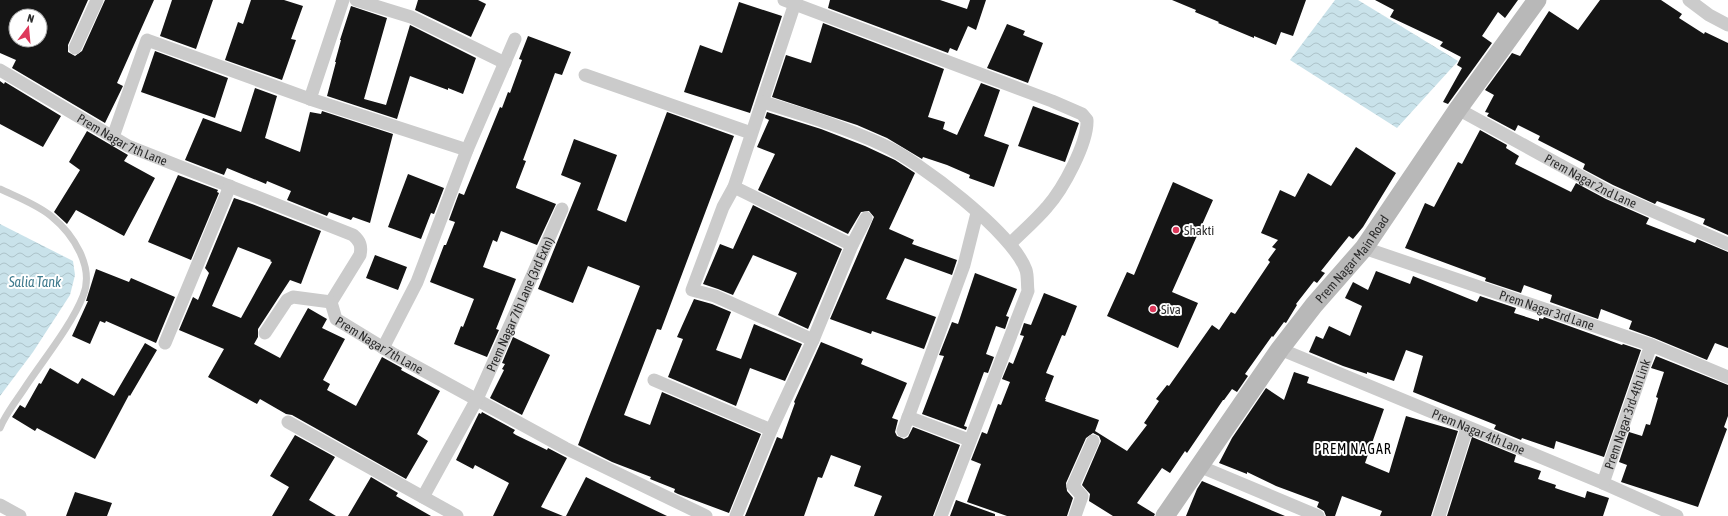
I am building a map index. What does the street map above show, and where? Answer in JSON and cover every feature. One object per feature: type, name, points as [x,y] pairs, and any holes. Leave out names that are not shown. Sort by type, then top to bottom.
[{"type":"street","points":[[75,48],[97,0]]},
{"type":"street","points":[[310,99],[343,0]]},
{"type":"street","points":[[356,0],[411,17],[505,63]]},
{"type":"street","name":"Prem Nagar Main Road","points":[[1165,516],[1280,349],[1314,305],[1364,248],[1458,109],[1538,0]]},
{"type":"street","points":[[1689,0],[1709,15],[1728,25]]},
{"type":"street","points":[[813,340],[714,296],[692,290],[723,207],[734,188],[751,133],[763,102],[792,1],[1052,101],[1082,114],[1088,120],[1088,130],[1082,146],[1064,183],[1047,207],[1010,244]]},
{"type":"street","points":[[383,348],[417,282],[467,150],[515,39]]},
{"type":"street","points":[[113,137],[147,40],[310,99],[467,150]]},
{"type":"street","name":"Prem Nagar 7th Lane","points":[[0,70],[128,146],[353,235],[359,240],[361,250],[360,255],[331,302],[336,319],[383,348],[565,448],[706,516]]},
{"type":"street","points":[[585,75],[751,133]]},
{"type":"street","points":[[763,102],[825,121],[884,145],[922,167],[977,213],[1010,244],[1026,270],[1028,291],[969,440],[941,516]]},
{"type":"street","name":"Prem Nagar 2nd Lane","points":[[1458,109],[1609,192],[1728,244]]},
{"type":"street","points":[[165,343],[230,186]]},
{"type":"street","points":[[734,188],[852,245]]},
{"type":"street","name":"Prem Nagar 7th Lane (3rd Extn)","points":[[423,497],[477,399],[562,209]]},
{"type":"street","points":[[903,431],[964,265],[977,213]]},
{"type":"street","points":[[736,516],[772,430],[813,340],[852,245],[866,218]]},
{"type":"street","name":"Prem Nagar 3rd Lane","points":[[1364,248],[1651,345],[1728,376]]},
{"type":"street","points":[[265,333],[287,300],[293,297],[331,302]]},
{"type":"street","name":"Prem Nagar 3rd-4th Link","points":[[1603,483],[1651,345]]},
{"type":"street","name":"Prem Nagar 4th Lane","points":[[1280,349],[1467,428],[1603,483],[1676,516]]},
{"type":"street","points":[[654,380],[772,430]]},
{"type":"street","points":[[908,417],[969,440]]},
{"type":"street","points":[[288,422],[457,516]]},
{"type":"street","points":[[1439,516],[1467,428]]},
{"type":"street","points":[[1075,516],[1082,496],[1073,486],[1093,441]]},
{"type":"street","points":[[1199,466],[1318,516]]},
{"type":"street","points":[[0,505],[20,516]]},
{"type":"lane","points":[[0,189],[31,204],[51,216],[78,248],[86,270],[86,283],[83,296],[69,321],[0,428]]},
{"type":"water","points":[[1335,0],[1358,0],[1458,61],[1397,128],[1290,60]]},
{"type":"water","name":"Salia Tank","points":[[0,224],[73,261],[75,275],[70,295],[33,352],[0,396]]},
{"type":"building","points":[[0,0],[88,0],[68,45],[68,52],[75,56],[82,51],[105,0],[154,0],[117,83],[123,86],[105,123],[12,68],[16,60],[0,53]]},
{"type":"building","points":[[172,0],[213,0],[196,49],[160,36]]},
{"type":"building","points":[[251,0],[284,0],[303,6],[291,39],[296,40],[282,80],[225,60],[238,22],[243,24]]},
{"type":"building","points":[[418,0],[478,0],[486,4],[471,37],[415,10]]},
{"type":"building","points":[[830,0],[940,0],[967,9],[970,0],[986,0],[976,30],[968,26],[957,51],[950,48],[948,53],[828,8]]},
{"type":"building","points":[[1172,0],[1306,0],[1293,36],[1281,32],[1276,45],[1254,36],[1254,38],[1218,23],[1219,22],[1195,12],[1196,10]]},
{"type":"building","points":[[1375,0],[1518,0],[1505,18],[1498,12],[1482,36],[1492,43],[1448,104],[1443,102],[1462,68],[1457,65],[1461,57],[1440,46],[1443,42],[1390,17],[1394,10]]},
{"type":"building","points":[[1600,0],[1661,0],[1682,14],[1679,18],[1704,34],[1705,32],[1728,43],[1728,235],[1703,224],[1705,219],[1657,201],[1655,204],[1613,185],[1583,169],[1585,164],[1538,140],[1540,136],[1518,125],[1515,131],[1487,116],[1489,113],[1485,112],[1494,95],[1485,90],[1512,53],[1520,56],[1549,11],[1578,30]]},
{"type":"building","points":[[739,2],[782,16],[750,113],[684,92],[700,45],[722,53]]},
{"type":"building","points":[[351,6],[387,18],[364,99],[386,105],[410,25],[476,58],[463,94],[410,76],[397,119],[327,96],[340,40]]},
{"type":"building","points":[[823,23],[944,69],[928,117],[945,122],[943,129],[957,135],[981,83],[1000,90],[984,136],[1009,145],[994,187],[969,178],[970,175],[947,165],[923,157],[922,159],[887,138],[857,125],[772,97],[786,55],[811,63]]},
{"type":"building","points":[[1007,24],[1025,31],[1023,35],[1043,43],[1028,83],[987,68]]},
{"type":"building","points":[[528,36],[571,52],[562,75],[555,73],[523,160],[526,161],[516,187],[556,204],[537,245],[501,231],[497,242],[493,240],[483,267],[516,279],[496,329],[499,330],[487,357],[454,344],[461,326],[463,327],[474,299],[430,282],[444,245],[446,245],[455,222],[449,220],[459,193],[464,195],[500,107],[502,108],[508,92],[510,93],[522,60],[519,59]]},
{"type":"building","points":[[155,51],[228,78],[215,118],[141,92]]},
{"type":"building","points":[[0,81],[4,84],[5,82],[61,116],[43,147],[0,124]]},
{"type":"building","points":[[255,88],[277,96],[265,138],[300,152],[310,112],[321,114],[322,111],[393,134],[370,223],[353,217],[351,220],[329,212],[327,216],[287,200],[291,191],[267,181],[266,184],[227,168],[224,175],[185,160],[203,118],[241,132]]},
{"type":"building","points":[[1033,106],[1079,123],[1065,162],[1018,146]]},
{"type":"building","points":[[667,112],[734,136],[661,330],[657,329],[624,415],[650,425],[662,392],[761,434],[729,513],[678,494],[674,492],[675,489],[650,479],[651,477],[612,462],[578,445],[640,286],[588,266],[573,303],[538,289],[581,183],[561,175],[574,139],[617,155],[597,210],[626,222]]},
{"type":"building","points":[[767,112],[821,129],[865,146],[895,160],[915,173],[889,229],[914,240],[912,244],[957,260],[952,275],[905,258],[886,299],[936,317],[924,349],[872,331],[871,334],[830,319],[874,217],[869,211],[861,212],[848,234],[758,190],[775,154],[757,147],[769,120],[765,118]]},
{"type":"building","points":[[1480,130],[1507,145],[1506,148],[1519,156],[1515,164],[1571,192],[1576,183],[1606,199],[1649,218],[1646,224],[1695,243],[1697,239],[1728,252],[1728,348],[1715,343],[1707,360],[1629,329],[1632,321],[1601,309],[1598,319],[1550,302],[1552,295],[1524,285],[1521,293],[1485,281],[1486,278],[1405,248],[1425,203],[1434,207],[1458,162],[1462,164]]},
{"type":"building","points":[[87,131],[128,155],[124,161],[155,178],[124,236],[76,210],[67,224],[54,212],[80,170],[69,162]]},
{"type":"building","points":[[1356,147],[1396,173],[1363,227],[1353,239],[1349,236],[1321,271],[1325,273],[1317,283],[1314,281],[1296,304],[1297,305],[1286,323],[1284,322],[1273,337],[1272,336],[1245,374],[1248,376],[1237,392],[1232,389],[1187,453],[1185,451],[1170,473],[1162,468],[1137,503],[1155,514],[1154,516],[1113,516],[1089,501],[1090,494],[1082,485],[1101,441],[1099,436],[1093,433],[1086,438],[1066,483],[1067,491],[1073,498],[1067,516],[1007,516],[967,502],[981,464],[971,460],[982,432],[987,434],[998,404],[1001,405],[1010,382],[1002,379],[1009,362],[1013,364],[1024,336],[1020,335],[1024,323],[1031,325],[1044,293],[1077,306],[1065,336],[1062,335],[1046,373],[1054,376],[1045,401],[1099,420],[1095,431],[1127,451],[1147,425],[1144,423],[1159,401],[1156,399],[1167,385],[1169,386],[1212,325],[1219,330],[1231,312],[1235,314],[1270,262],[1268,260],[1276,249],[1272,247],[1278,240],[1261,233],[1280,190],[1295,197],[1308,173],[1331,186]]},
{"type":"building","points":[[408,174],[444,188],[434,214],[431,213],[421,239],[388,227]]},
{"type":"building","points":[[178,175],[218,190],[217,192],[219,193],[191,260],[148,242]]},
{"type":"building","points":[[1173,182],[1213,200],[1172,292],[1198,303],[1178,348],[1107,316],[1127,272],[1134,275]]},
{"type":"building","points":[[234,198],[321,231],[301,284],[290,280],[258,329],[258,337],[254,344],[280,358],[308,308],[327,319],[322,328],[345,339],[323,380],[330,384],[327,390],[356,406],[382,357],[402,368],[401,370],[440,391],[417,434],[428,441],[406,479],[292,415],[286,414],[260,399],[257,404],[208,377],[224,349],[179,330],[193,297],[198,300],[209,273],[205,268]],"holes":[[[238,247],[271,260],[270,261],[272,262],[241,318],[212,306]]]},
{"type":"building","points":[[753,205],[842,249],[808,329],[778,315],[797,273],[753,255],[733,295],[703,284],[720,244],[733,249]]},
{"type":"building","points":[[375,255],[407,267],[398,290],[366,278]]},
{"type":"building","points":[[96,269],[129,282],[131,278],[175,297],[156,343],[106,321],[105,323],[100,321],[90,344],[72,336],[88,301],[86,301]]},
{"type":"building","points":[[1376,271],[1410,284],[1413,276],[1477,302],[1480,296],[1516,308],[1514,313],[1539,321],[1539,318],[1543,319],[1544,317],[1622,345],[1623,344],[1641,350],[1604,457],[1556,441],[1554,449],[1522,438],[1521,440],[1494,429],[1496,425],[1413,392],[1423,356],[1406,350],[1394,381],[1343,366],[1309,352],[1316,336],[1323,339],[1329,326],[1350,336],[1362,306],[1345,298],[1353,282],[1368,290]]},
{"type":"building","points":[[975,273],[1017,289],[1006,316],[1009,317],[1005,329],[996,326],[986,354],[994,357],[988,373],[984,372],[964,426],[967,427],[966,430],[922,414],[944,356],[939,355],[952,322],[958,324]]},
{"type":"building","points":[[694,299],[712,304],[731,312],[716,350],[741,359],[754,324],[802,344],[785,381],[750,368],[736,406],[668,377],[683,339],[677,337]]},
{"type":"building","points":[[513,337],[550,355],[522,415],[490,398],[504,370],[502,369],[505,364],[502,363]]},
{"type":"building","points":[[821,342],[863,359],[861,364],[907,383],[892,418],[898,420],[895,432],[897,436],[904,439],[908,437],[913,427],[960,445],[933,516],[874,516],[882,496],[854,486],[861,466],[831,455],[822,478],[818,477],[804,516],[745,516],[777,437],[782,439],[795,403],[794,402]]},
{"type":"building","points":[[145,343],[157,350],[130,396],[129,395],[95,459],[37,428],[35,431],[12,417],[20,405],[25,408],[39,383],[41,384],[50,368],[78,384],[82,378],[114,396]]},
{"type":"building","points":[[1656,356],[1728,385],[1728,416],[1724,427],[1727,429],[1698,507],[1621,482],[1627,465],[1619,462],[1629,432],[1642,436],[1646,424],[1650,425],[1658,398],[1656,397],[1664,372],[1651,368]]},
{"type":"building","points":[[1294,372],[1309,377],[1307,383],[1384,409],[1365,463],[1389,473],[1406,416],[1458,431],[1431,516],[1380,516],[1382,511],[1342,496],[1335,516],[1326,516],[1324,511],[1317,507],[1319,502],[1276,486],[1247,472],[1247,474],[1219,463],[1232,438],[1266,388],[1284,400]]},
{"type":"building","points":[[482,412],[515,430],[513,433],[516,435],[547,450],[548,448],[567,458],[541,507],[563,516],[493,516],[509,483],[475,465],[473,469],[456,460],[479,413],[481,414]]},
{"type":"building","points":[[295,435],[335,457],[309,500],[336,516],[272,516],[289,487],[270,476]]},
{"type":"building","points":[[1472,437],[1516,455],[1514,462],[1541,471],[1538,479],[1556,485],[1555,488],[1585,498],[1587,491],[1609,498],[1603,516],[1447,516]]},
{"type":"building","points":[[371,477],[398,493],[396,496],[431,516],[348,516]]},
{"type":"building","points":[[586,477],[600,484],[667,516],[566,516]]},
{"type":"building","points":[[1202,481],[1285,516],[1186,516],[1197,489]]},
{"type":"building","points":[[75,492],[112,503],[107,516],[66,516]]},
{"type":"building","points":[[956,500],[995,514],[995,516],[950,516]]},
{"type":"place","name":"Shakti","points":[[1176,230]]},
{"type":"place","name":"Siva","points":[[1153,309]]},
{"type":"district","name":"PREM NAGAR","points":[[1353,449]]}]
